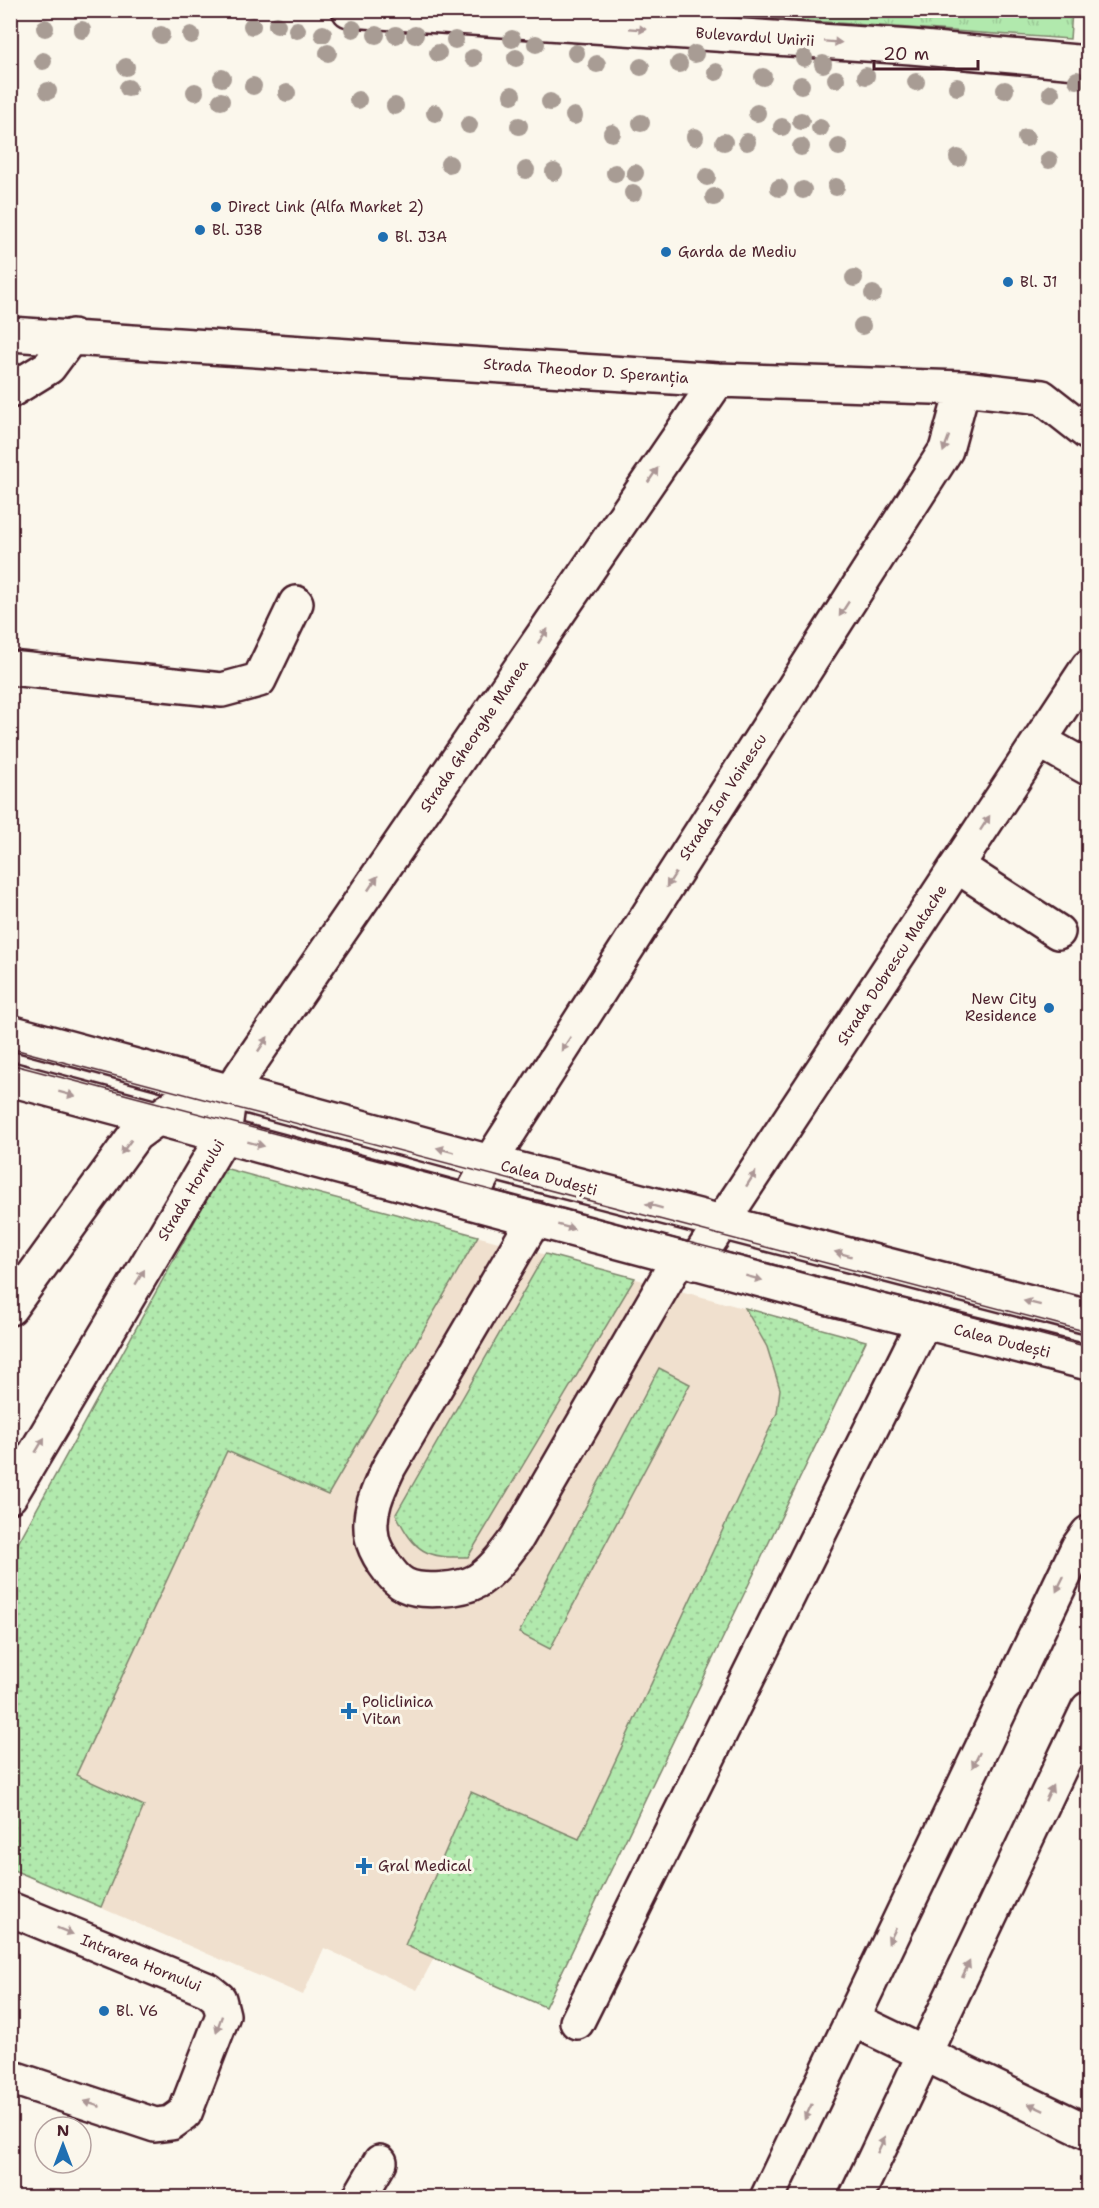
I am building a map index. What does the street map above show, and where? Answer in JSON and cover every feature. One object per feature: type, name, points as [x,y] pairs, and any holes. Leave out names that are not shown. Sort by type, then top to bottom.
[{"type":"street","name":"Bulevardul Unirii","points":[[349,10],[911,47],[1089,63]]},
{"type":"street","name":"Strada Theodor D. Speranția","points":[[10,334],[72,336],[718,380],[963,388],[1042,397],[1089,433]]},
{"type":"street","points":[[10,391],[49,367],[72,336]]},
{"type":"street","name":"Strada Gheorghe Manea","points":[[230,1092],[718,380]]},
{"type":"street","name":"Strada Ion Voinescu","points":[[469,1200],[490,1162],[946,450],[963,388]]},
{"type":"street","points":[[10,668],[222,690],[259,680],[296,603]]},
{"type":"street","name":"Strada Dobrescu Matache","points":[[535,1218],[389,1467],[379,1488],[371,1522],[372,1537],[379,1558],[404,1585],[428,1590],[455,1588],[474,1582],[491,1571],[503,1558],[687,1261],[722,1224],[1089,667]]},
{"type":"street","points":[[1040,741],[1089,768]]},
{"type":"street","points":[[957,866],[1058,932]]},
{"type":"street","name":"Calea Dudești","points":[[10,1032],[722,1224],[1089,1317]]},
{"type":"street","name":"Calea Dudești","points":[[10,1079],[469,1200],[687,1261],[1089,1363]]},
{"type":"street","points":[[10,1308],[135,1135],[173,1107],[230,1092]]},
{"type":"street","name":"Strada Hornului","points":[[10,1496],[224,1135],[230,1092]]},
{"type":"street","points":[[577,2022],[924,1322]]},
{"type":"street","points":[[767,2198],[852,2019],[1085,1544]]},
{"type":"street","points":[[856,2198],[1089,1709]]},
{"type":"street","name":"Intrarea Hornului","points":[[10,1909],[208,1990],[219,1999],[223,2015],[185,2113],[171,2123],[155,2125],[10,2077]]},
{"type":"street","points":[[852,2019],[1089,2132]]},
{"type":"street","points":[[359,2198],[380,2162]]},
{"type":"shaded area","name":"Policlinica Vitan","points":[[224,1168],[866,1341],[545,2007],[434,1958],[417,1990],[324,1948],[303,1995],[11,1869],[10,1552],[17,1545]]},
{"type":"green space","points":[[1072,10],[1070,39],[663,11]]},
{"type":"green space","points":[[224,1168],[478,1236],[328,1495],[227,1451],[76,1775],[144,1806],[101,1907],[11,1869],[11,1552],[17,1545]]},
{"type":"green space","points":[[545,1254],[635,1278],[468,1557],[432,1554],[416,1545],[396,1514]]},
{"type":"green space","points":[[745,1308],[866,1341],[545,2007],[405,1945],[471,1792],[579,1839],[777,1413],[780,1389],[767,1347]]},
{"type":"green space","points":[[659,1368],[690,1384],[550,1649],[519,1633]]},
{"type":"tram line","points":[[10,1048],[1088,1332]]},
{"type":"tram line","points":[[10,1064],[1088,1347]]},
{"type":"place","name":"Direct Link (Alfa Market 2)","points":[[216,207]]},
{"type":"place","name":"Bl. J3B","points":[[200,230]]},
{"type":"place","name":"Bl. J3A","points":[[383,237]]},
{"type":"place","name":"Garda de Mediu","points":[[666,252]]},
{"type":"place","name":"Bl. J1","points":[[1008,282]]},
{"type":"place","name":"New City Residence","points":[[1049,1008]]},
{"type":"place","name":"Policlinica Vitan","points":[[349,1711]]},
{"type":"place","name":"Gral Medical","points":[[364,1866]]},
{"type":"place","name":"Bl. V6","points":[[104,2011]]}]
